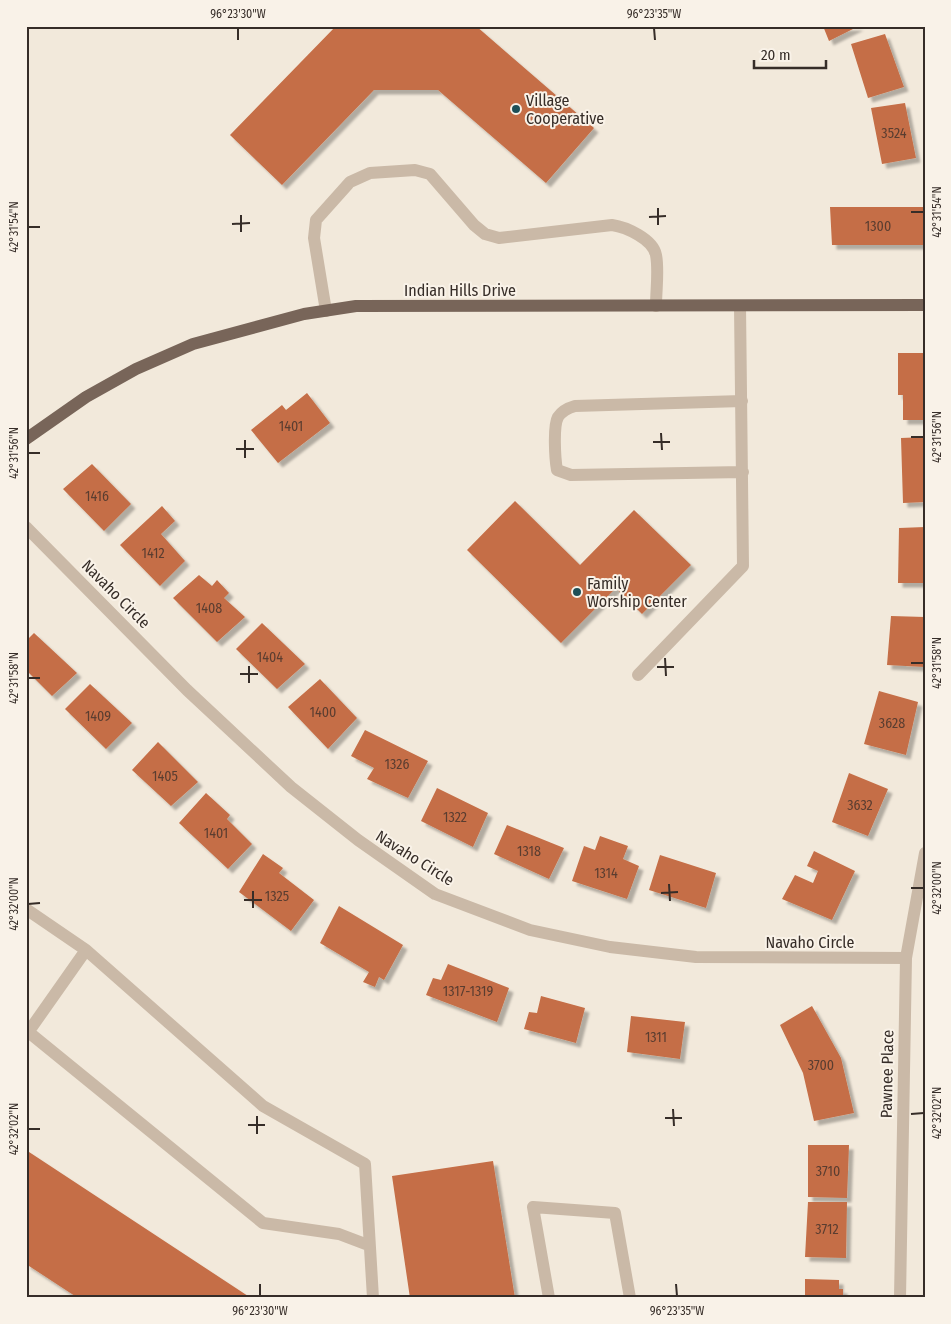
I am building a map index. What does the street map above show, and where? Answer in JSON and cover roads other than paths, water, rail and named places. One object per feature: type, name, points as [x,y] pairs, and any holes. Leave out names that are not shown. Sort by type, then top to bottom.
[{"type":"main road","name":"Indian Hills Drive","points":[[26,439],[86,397],[136,369],[193,344],[304,314],[356,306],[925,305]]},
{"type":"street","points":[[326,311],[314,238],[316,220],[350,182],[370,173],[415,170],[430,174],[474,224],[485,234],[499,238],[612,225],[623,227],[647,242],[656,254],[656,306]]},
{"type":"street","points":[[638,675],[743,566],[740,306]]},
{"type":"street","points":[[742,401],[586,404],[564,410],[559,415],[556,423],[556,463],[557,470],[564,474],[743,472]]},
{"type":"street","name":"Navaho Circle","points":[[26,527],[187,690],[292,787],[358,840],[435,894],[530,930],[610,947],[696,957],[906,958]]},
{"type":"street","name":"Pawnee Place","points":[[900,1298],[906,958],[925,853]]},
{"type":"street","points":[[26,909],[86,950],[262,1106],[365,1164],[368,1245],[374,1298]]},
{"type":"street","points":[[86,950],[27,1030],[263,1223],[340,1234],[368,1245]]},
{"type":"street","points":[[549,1298],[534,1208],[615,1213],[630,1298]]},
{"type":"place","name":"Village Cooperative","points":[[516,109]]},
{"type":"place","name":"Family Worship Center","points":[[577,592]]}]
